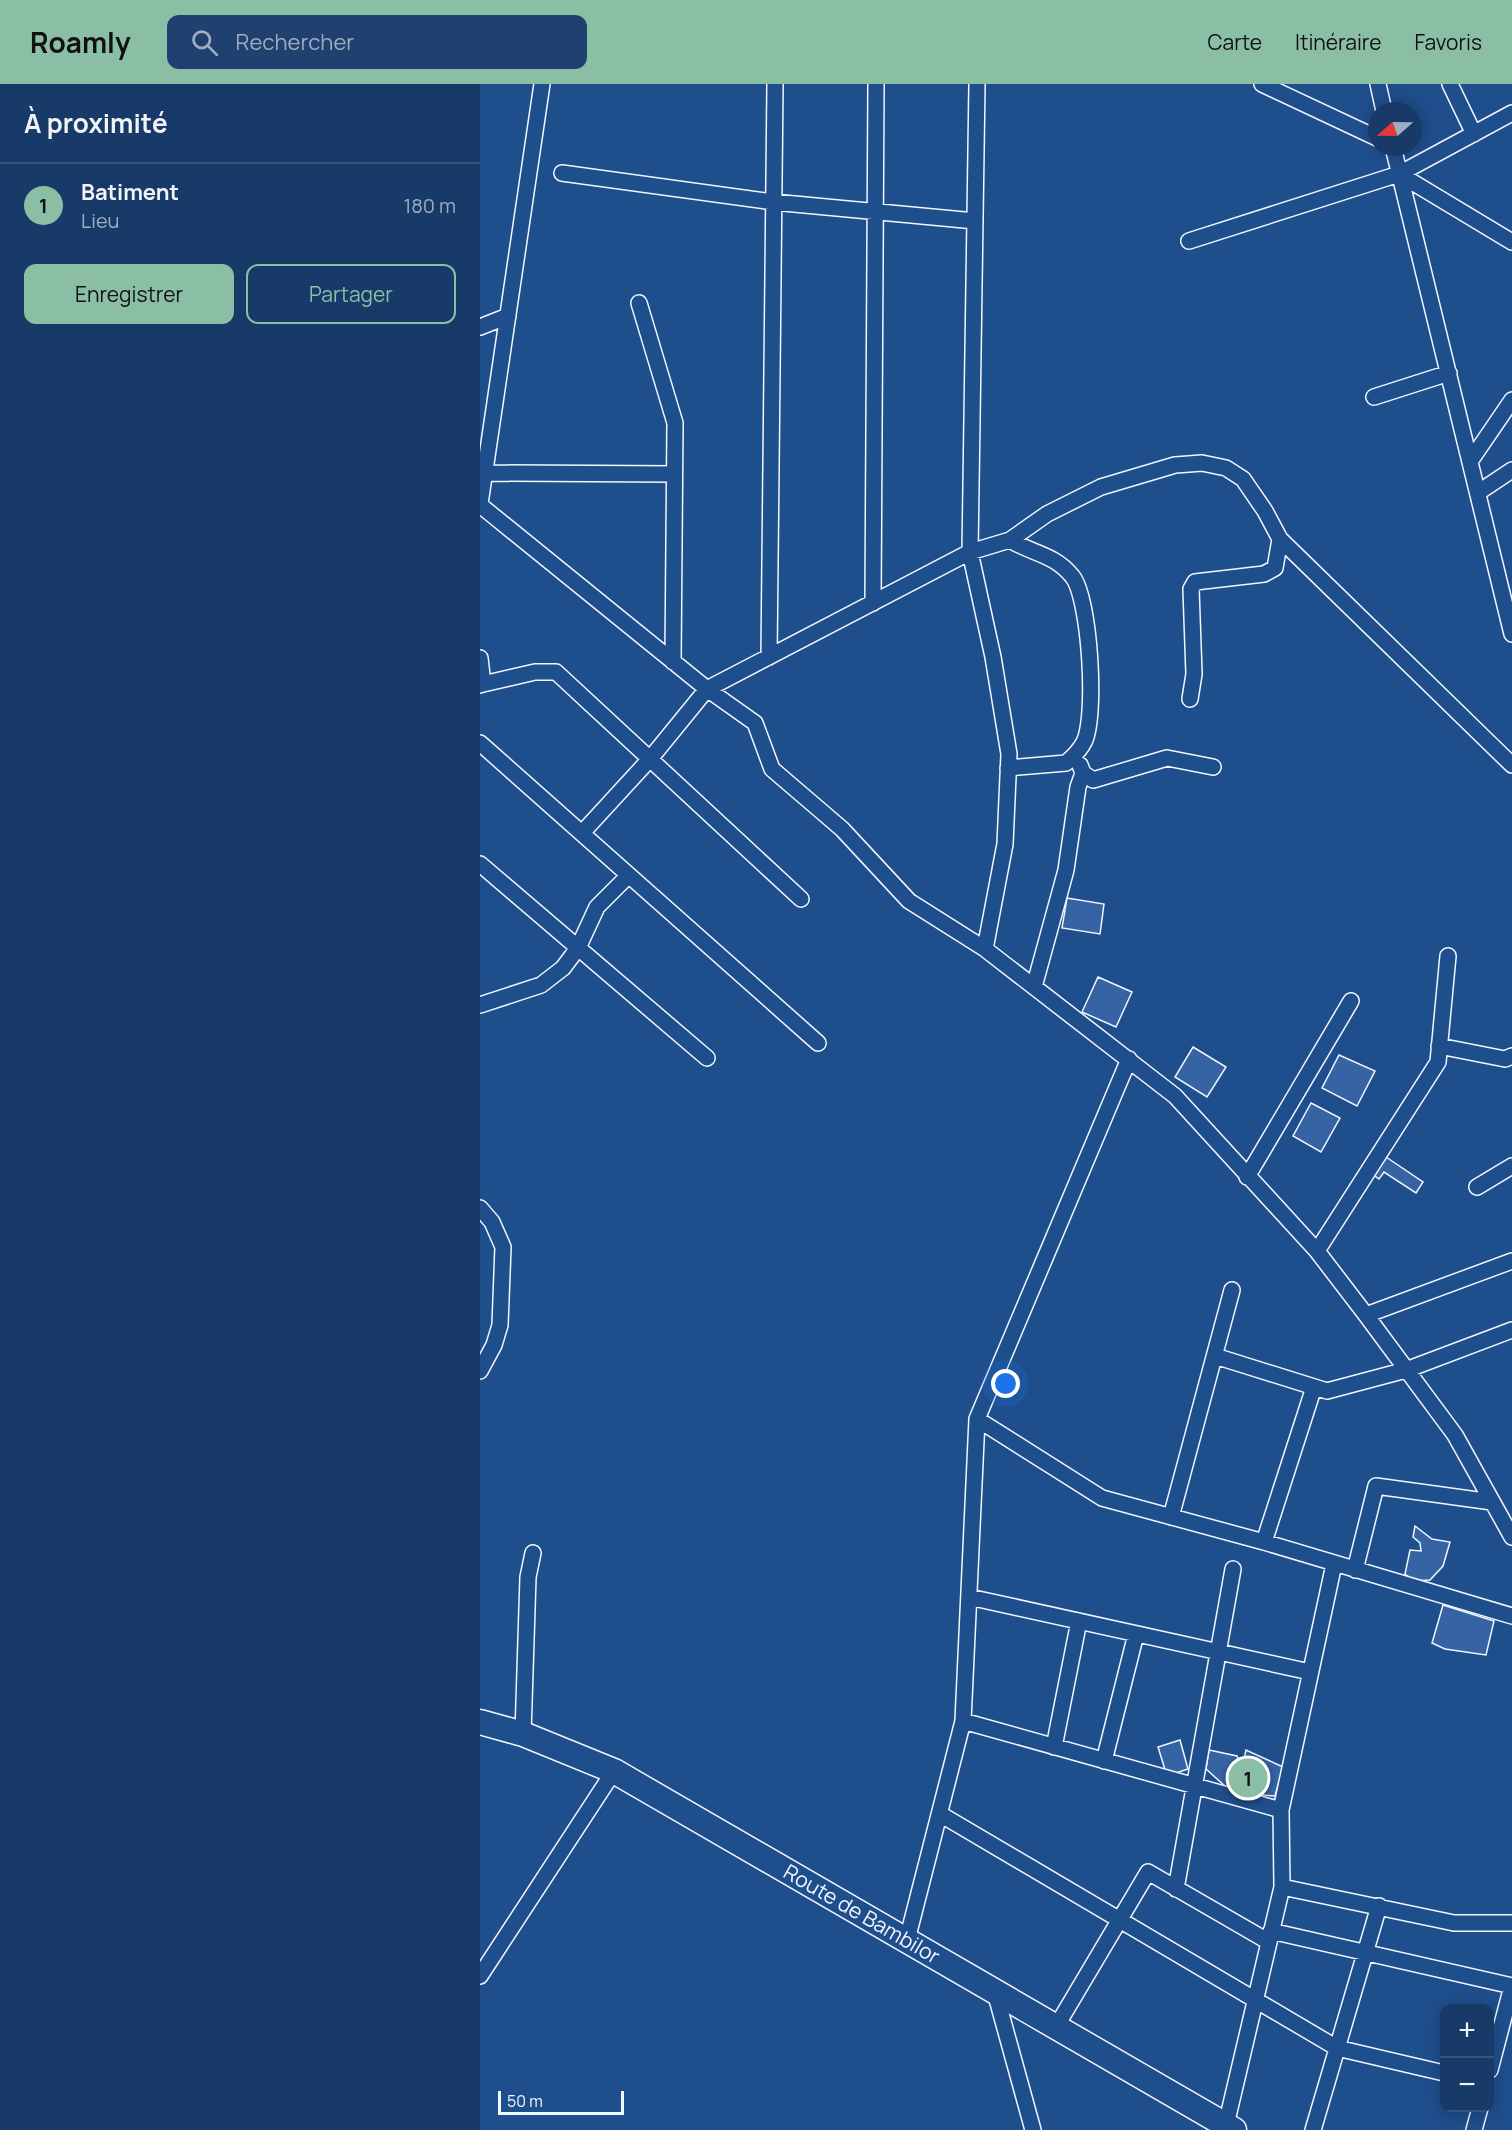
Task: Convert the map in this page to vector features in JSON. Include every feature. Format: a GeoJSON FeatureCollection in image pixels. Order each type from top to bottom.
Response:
{"type":"FeatureCollection","features":[{"type":"Feature","properties":{"kind":"main road","name":"Route de Bambilor"},"geometry":{"type":"LineString","coordinates":[[480,1722],[523,1734],[614,1772],[907,1940],[1221,2126]]}},
{"type":"Feature","properties":{"kind":"street"},"geometry":{"type":"LineString","coordinates":[[542,84],[480,505],[707,689],[755,723],[772,769],[842,830],[909,901],[986,949],[1175,1096],[1317,1251],[1455,1435],[1512,1537]]}},
{"type":"Feature","properties":{"kind":"street"},"geometry":{"type":"LineString","coordinates":[[769,657],[775,84]]}},
{"type":"Feature","properties":{"kind":"street"},"geometry":{"type":"LineString","coordinates":[[873,603],[876,84]]}},
{"type":"Feature","properties":{"kind":"street"},"geometry":{"type":"LineString","coordinates":[[976,84],[970,552],[993,657],[1009,754],[1005,844],[986,949]]}},
{"type":"Feature","properties":{"kind":"street"},"geometry":{"type":"LineString","coordinates":[[1262,84],[1368,134]]}},
{"type":"Feature","properties":{"kind":"street"},"geometry":{"type":"LineString","coordinates":[[1378,84],[1382,102]]}},
{"type":"Feature","properties":{"kind":"street"},"geometry":{"type":"LineString","coordinates":[[1450,84],[1474,134]]}},
{"type":"Feature","properties":{"kind":"street"},"geometry":{"type":"LineString","coordinates":[[1189,241],[1399,174],[1512,113]]}},
{"type":"Feature","properties":{"kind":"street"},"geometry":{"type":"LineString","coordinates":[[1395,156],[1512,634]]}},
{"type":"Feature","properties":{"kind":"street"},"geometry":{"type":"LineString","coordinates":[[562,173],[773,202],[975,221]]}},
{"type":"Feature","properties":{"kind":"street"},"geometry":{"type":"LineString","coordinates":[[1399,174],[1512,242]]}},
{"type":"Feature","properties":{"kind":"street"},"geometry":{"type":"LineString","coordinates":[[639,303],[675,423],[673,662]]}},
{"type":"Feature","properties":{"kind":"street"},"geometry":{"type":"LineString","coordinates":[[480,327],[508,316]]}},
{"type":"Feature","properties":{"kind":"street"},"geometry":{"type":"LineString","coordinates":[[1374,397],[1449,373]]}},
{"type":"Feature","properties":{"kind":"street"},"geometry":{"type":"LineString","coordinates":[[1471,460],[1512,400]]}},
{"type":"Feature","properties":{"kind":"street"},"geometry":{"type":"LineString","coordinates":[[582,833],[650,759],[707,689],[970,552],[1010,540],[1047,514],[1101,487],[1174,465],[1202,463],[1226,468],[1243,479],[1280,539],[1512,765]]}},
{"type":"Feature","properties":{"kind":"street"},"geometry":{"type":"LineString","coordinates":[[1479,492],[1512,470]]}},
{"type":"Feature","properties":{"kind":"street"},"geometry":{"type":"LineString","coordinates":[[485,472],[674,474]]}},
{"type":"Feature","properties":{"kind":"street"},"geometry":{"type":"LineString","coordinates":[[1190,699],[1194,674],[1191,590],[1196,582],[1264,574],[1275,568],[1280,539]]}},
{"type":"Feature","properties":{"kind":"street"},"geometry":{"type":"LineString","coordinates":[[1008,768],[1056,766],[1066,763],[1084,743],[1091,703],[1085,614],[1075,578],[1049,555],[1026,550],[1010,540]]}},
{"type":"Feature","properties":{"kind":"street"},"geometry":{"type":"LineString","coordinates":[[480,658],[481,684],[535,672],[556,672],[801,898]]}},
{"type":"Feature","properties":{"kind":"street"},"geometry":{"type":"LineString","coordinates":[[480,743],[627,876],[818,1043]]}},
{"type":"Feature","properties":{"kind":"street"},"geometry":{"type":"LineString","coordinates":[[1075,754],[1083,773],[1093,780],[1167,758],[1213,767]]}},
{"type":"Feature","properties":{"kind":"street"},"geometry":{"type":"LineString","coordinates":[[1034,987],[1059,900],[1078,787],[1083,773]]}},
{"type":"Feature","properties":{"kind":"street"},"geometry":{"type":"LineString","coordinates":[[480,864],[707,1058]]}},
{"type":"Feature","properties":{"kind":"street"},"geometry":{"type":"LineString","coordinates":[[480,1005],[541,985],[563,968],[578,948],[597,907],[627,876]]}},
{"type":"Feature","properties":{"kind":"street"},"geometry":{"type":"LineString","coordinates":[[1317,1251],[1438,1062],[1448,956]]}},
{"type":"Feature","properties":{"kind":"street"},"geometry":{"type":"LineString","coordinates":[[1247,1177],[1351,1001]]}},
{"type":"Feature","properties":{"kind":"street"},"geometry":{"type":"LineString","coordinates":[[1439,1046],[1505,1059],[1512,1056]]}},
{"type":"Feature","properties":{"kind":"street"},"geometry":{"type":"LineString","coordinates":[[907,1940],[963,1721],[977,1419],[1129,1059]]}},
{"type":"Feature","properties":{"kind":"street"},"geometry":{"type":"LineString","coordinates":[[1477,1187],[1512,1166]]}},
{"type":"Feature","properties":{"kind":"street"},"geometry":{"type":"LineString","coordinates":[[480,1208],[486,1226],[503,1247],[500,1325],[494,1345],[480,1371]]}},
{"type":"Feature","properties":{"kind":"street"},"geometry":{"type":"LineString","coordinates":[[1365,1315],[1512,1261]]}},
{"type":"Feature","properties":{"kind":"street"},"geometry":{"type":"LineString","coordinates":[[1171,1517],[1232,1290]]}},
{"type":"Feature","properties":{"kind":"street"},"geometry":{"type":"LineString","coordinates":[[1215,1356],[1327,1391],[1406,1370],[1512,1330]]}},
{"type":"Feature","properties":{"kind":"street"},"geometry":{"type":"LineString","coordinates":[[1264,1542],[1314,1387]]}},
{"type":"Feature","properties":{"kind":"street"},"geometry":{"type":"LineString","coordinates":[[977,1419],[1102,1498],[1264,1542],[1512,1616]]}},
{"type":"Feature","properties":{"kind":"street"},"geometry":{"type":"LineString","coordinates":[[1355,1570],[1376,1486],[1492,1502]]}},
{"type":"Feature","properties":{"kind":"street"},"geometry":{"type":"LineString","coordinates":[[523,1734],[528,1577],[533,1553]]}},
{"type":"Feature","properties":{"kind":"street"},"geometry":{"type":"LineString","coordinates":[[1221,2126],[1256,2000],[1282,1887],[1281,1810],[1334,1564]]}},
{"type":"Feature","properties":{"kind":"street"},"geometry":{"type":"LineString","coordinates":[[1176,1888],[1233,1569]]}},
{"type":"Feature","properties":{"kind":"street"},"geometry":{"type":"LineString","coordinates":[[969,1597],[1310,1672]]}},
{"type":"Feature","properties":{"kind":"street"},"geometry":{"type":"LineString","coordinates":[[1054,1747],[1079,1622]]}},
{"type":"Feature","properties":{"kind":"street"},"geometry":{"type":"LineString","coordinates":[[1104,1761],[1136,1634]]}},
{"type":"Feature","properties":{"kind":"street"},"geometry":{"type":"LineString","coordinates":[[963,1721],[1281,1810]]}},
{"type":"Feature","properties":{"kind":"street"},"geometry":{"type":"LineString","coordinates":[[480,1976],[614,1772]]}},
{"type":"Feature","properties":{"kind":"street"},"geometry":{"type":"LineString","coordinates":[[940,1814],[1337,2048],[1440,2072]]}},
{"type":"Feature","properties":{"kind":"street"},"geometry":{"type":"LineString","coordinates":[[1056,2027],[1148,1872],[1270,1937],[1365,1953],[1512,1986],[1493,2058]]}},
{"type":"Feature","properties":{"kind":"street"},"geometry":{"type":"LineString","coordinates":[[1282,1887],[1454,1923],[1512,1923]]}},
{"type":"Feature","properties":{"kind":"street"},"geometry":{"type":"LineString","coordinates":[[1312,2130],[1379,1906]]}},
{"type":"Feature","properties":{"kind":"street"},"geometry":{"type":"LineString","coordinates":[[995,1992],[1033,2130]]}},
{"type":"Feature","properties":{"kind":"street"},"geometry":{"type":"LineString","coordinates":[[1474,2130],[1479,2112]]}},
{"type":"Feature","properties":{"kind":"building"},"geometry":{"type":"Polygon","coordinates":[[[1067,898],[1104,904],[1100,934],[1062,928],[1067,898]]]}},
{"type":"Feature","properties":{"kind":"building"},"geometry":{"type":"Polygon","coordinates":[[[1098,977],[1132,992],[1116,1027],[1082,1012],[1098,977]]]}},
{"type":"Feature","properties":{"kind":"building"},"geometry":{"type":"Polygon","coordinates":[[[1193,1047],[1226,1067],[1207,1097],[1175,1077],[1193,1047]]]}},
{"type":"Feature","properties":{"kind":"building"},"geometry":{"type":"Polygon","coordinates":[[[1339,1055],[1375,1071],[1357,1106],[1322,1088],[1339,1055]]]}},
{"type":"Feature","properties":{"kind":"building"},"geometry":{"type":"Polygon","coordinates":[[[1311,1103],[1340,1118],[1321,1152],[1293,1136],[1311,1103]]]}},
{"type":"Feature","properties":{"kind":"building"},"geometry":{"type":"Polygon","coordinates":[[[1383,1155],[1423,1182],[1416,1193],[1384,1172],[1379,1179],[1371,1173],[1383,1155]]]}},
{"type":"Feature","properties":{"kind":"building"},"geometry":{"type":"Polygon","coordinates":[[[1415,1526],[1432,1539],[1450,1542],[1443,1566],[1430,1580],[1414,1581],[1405,1574],[1410,1550],[1421,1551],[1420,1543],[1413,1537],[1415,1526]]]}},
{"type":"Feature","properties":{"kind":"building"},"geometry":{"type":"Polygon","coordinates":[[[1443,1605],[1494,1621],[1486,1655],[1445,1649],[1432,1643],[1443,1605]]]}},
{"type":"Feature","properties":{"kind":"building"},"geometry":{"type":"Polygon","coordinates":[[[1180,1740],[1188,1769],[1167,1776],[1158,1747],[1180,1740]]]}},
{"type":"Feature","properties":{"kind":"building"},"geometry":{"type":"Polygon","coordinates":[[[1209,1750],[1237,1756],[1242,1768],[1246,1750],[1283,1767],[1275,1796],[1226,1787],[1206,1769],[1209,1750]]]}},
{"type":"Feature","properties":{"kind":"place","name":"Batiment"},"geometry":{"type":"Point","coordinates":[1248,1778]}}]}
